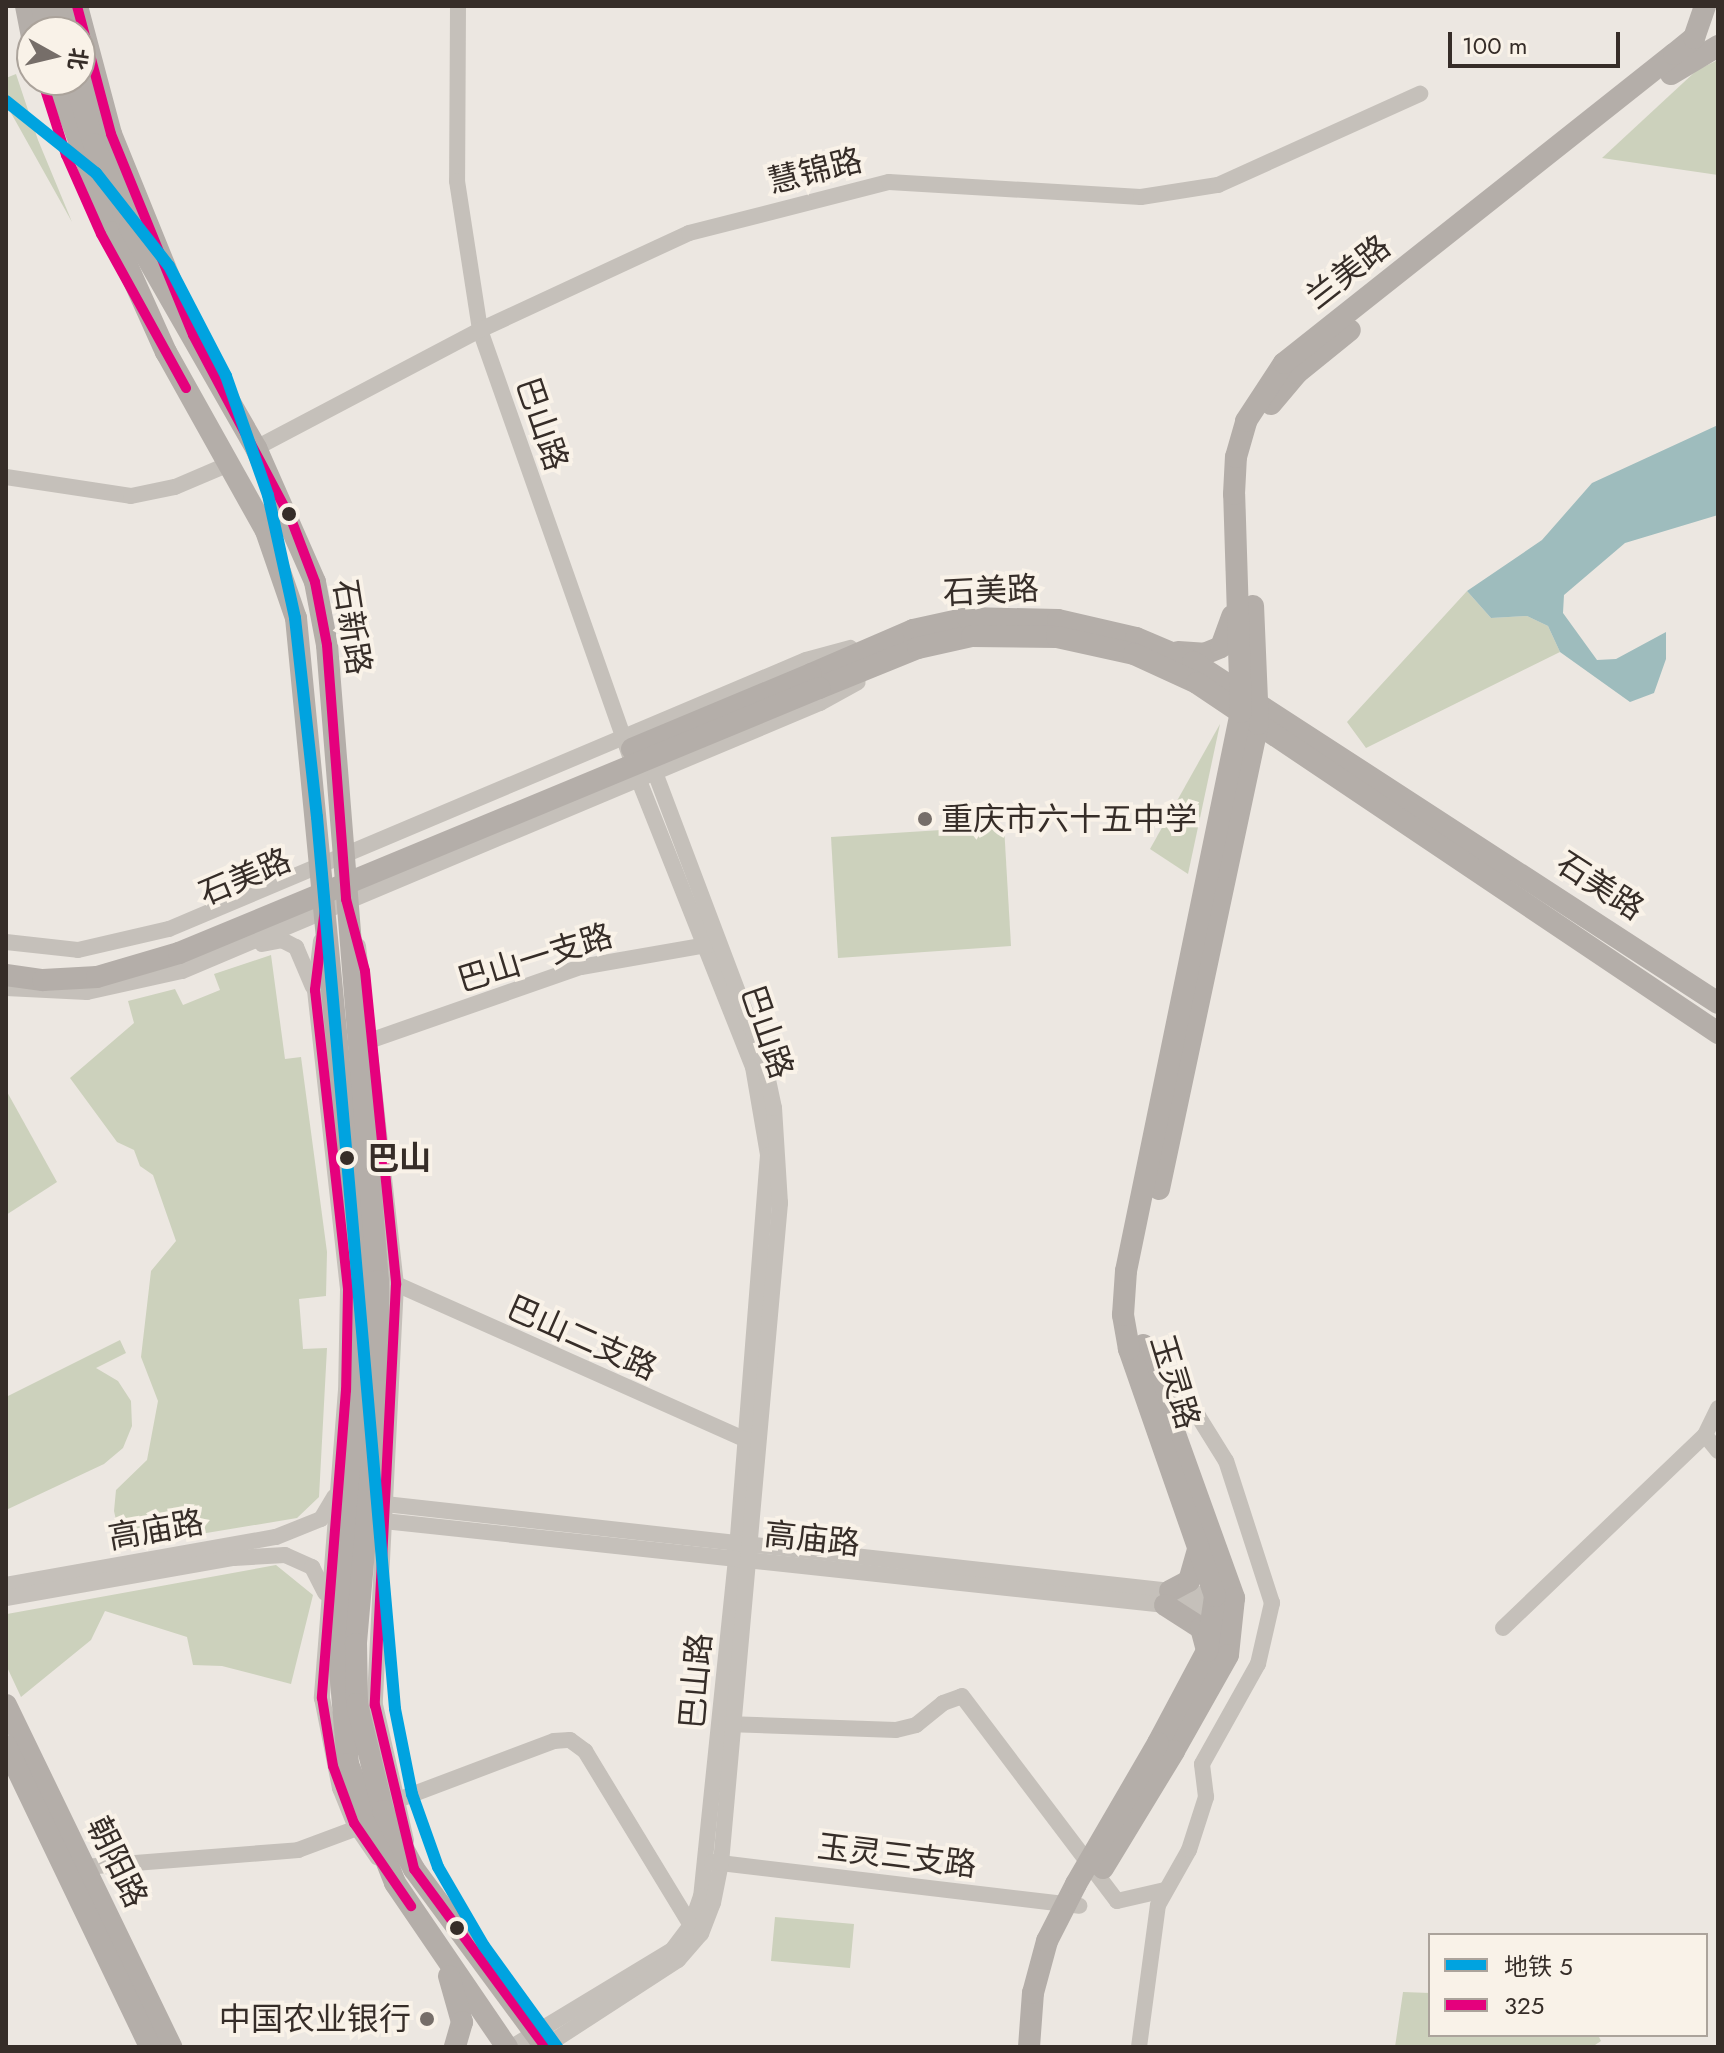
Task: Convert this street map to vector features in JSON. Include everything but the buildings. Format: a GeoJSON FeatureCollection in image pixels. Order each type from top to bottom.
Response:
{"type":"FeatureCollection","features":[{"type":"Feature","properties":{"kind":"main road"},"geometry":{"type":"LineString","coordinates":[[77,6],[111,134],[193,335]]}},
{"type":"Feature","properties":{"kind":"main road","name":"兰美路"},"geometry":{"type":"LineString","coordinates":[[1705,6],[1718,25]]}},
{"type":"Feature","properties":{"kind":"main road","name":"兰美路"},"geometry":{"type":"LineString","coordinates":[[1250,708],[1237,579],[1236,457],[1246,421],[1284,363],[1684,46],[1701,24],[1705,6]]}},
{"type":"Feature","properties":{"kind":"main road","name":"兰美路"},"geometry":{"type":"LineString","coordinates":[[1250,708],[1248,472],[1273,399],[1297,373],[1683,65],[1718,46]]}},
{"type":"Feature","properties":{"kind":"main road"},"geometry":{"type":"LineString","coordinates":[[47,96],[66,155],[101,234],[166,352]]}},
{"type":"Feature","properties":{"kind":"main road","name":"石新路"},"geometry":{"type":"LineString","coordinates":[[62,96],[90,178],[166,352],[266,531],[296,618],[361,1289],[360,1388],[338,1645],[340,1707],[348,1764],[395,1883],[509,2047]]}},
{"type":"Feature","properties":{"kind":"main road","name":"石新路"},"geometry":{"type":"LineString","coordinates":[[80,96],[111,189],[147,263],[193,335],[256,448],[300,541],[322,612],[378,1281],[378,1391],[356,1644],[357,1704],[383,1811],[414,1869],[543,2044]]}},
{"type":"Feature","properties":{"kind":"main road"},"geometry":{"type":"LineString","coordinates":[[1169,651],[1204,654],[1226,641],[1237,579]]}},
{"type":"Feature","properties":{"kind":"main road","name":"石美路"},"geometry":{"type":"LineString","coordinates":[[176,948],[968,618],[1058,620],[1097,626],[1169,651],[1718,1033]]}},
{"type":"Feature","properties":{"kind":"main road","name":"石美路"},"geometry":{"type":"LineString","coordinates":[[915,639],[1022,634],[1095,645],[1167,668],[1250,708],[1718,1003]]}},
{"type":"Feature","properties":{"kind":"main road","name":"玉灵路"},"geometry":{"type":"LineString","coordinates":[[1166,1747],[1225,1604],[1199,1544],[1129,1349],[1133,1273],[1250,708]]}},
{"type":"Feature","properties":{"kind":"main road"},"geometry":{"type":"LineString","coordinates":[[6,960],[45,965],[94,964],[176,948]]}},
{"type":"Feature","properties":{"kind":"main road"},"geometry":{"type":"LineString","coordinates":[[6,975],[97,977],[176,948]]}},
{"type":"Feature","properties":{"kind":"main road","name":"玉灵路"},"geometry":{"type":"LineString","coordinates":[[1029,2047],[1037,1980],[1077,1896],[1166,1747],[1219,1676],[1225,1604],[1156,1386],[1138,1314],[1133,1273]]}},
{"type":"Feature","properties":{"kind":"main road"},"geometry":{"type":"LineString","coordinates":[[1199,1544],[1195,1572],[1168,1598],[1201,1628],[1207,1651]]}},
{"type":"Feature","properties":{"kind":"main road","name":"朝阳路"},"geometry":{"type":"LineString","coordinates":[[6,1705],[171,2047]]}},
{"type":"Feature","properties":{"kind":"main road","name":"朝阳路"},"geometry":{"type":"LineString","coordinates":[[6,1746],[150,2047]]}},
{"type":"Feature","properties":{"kind":"main road","name":"玉灵路"},"geometry":{"type":"LineString","coordinates":[[1043,2047],[1047,1995],[1059,1946],[1077,1896]]}},
{"type":"Feature","properties":{"kind":"main road"},"geometry":{"type":"LineString","coordinates":[[443,1952],[461,2009],[455,2047]]}},
{"type":"Feature","properties":{"kind":"street","name":"巴山路"},"geometry":{"type":"LineString","coordinates":[[458,6],[457,181],[480,330],[638,778],[764,1061],[779,1154],[780,1203],[714,1863],[701,1934],[678,1960],[543,2044]]}},
{"type":"Feature","properties":{"kind":"street","name":"慧锦路"},"geometry":{"type":"LineString","coordinates":[[256,448],[480,330],[679,236],[864,186],[918,181],[1141,197],[1218,185],[1420,94]]}},
{"type":"Feature","properties":{"kind":"street"},"geometry":{"type":"LineString","coordinates":[[6,477],[131,496],[175,487],[229,464]]}},
{"type":"Feature","properties":{"kind":"street"},"geometry":{"type":"LineString","coordinates":[[6,942],[78,950],[120,944],[169,929],[806,660],[915,639]]}},
{"type":"Feature","properties":{"kind":"street"},"geometry":{"type":"LineString","coordinates":[[6,988],[115,989],[222,954],[346,899],[820,703],[915,639]]}},
{"type":"Feature","properties":{"kind":"street","name":"巴山路"},"geometry":{"type":"LineString","coordinates":[[639,731],[753,1067],[768,1155],[747,1440],[743,1551]]}},
{"type":"Feature","properties":{"kind":"street"},"geometry":{"type":"LineString","coordinates":[[346,899],[365,971],[396,1284],[375,1705],[395,1801],[414,1869]]}},
{"type":"Feature","properties":{"kind":"street"},"geometry":{"type":"LineString","coordinates":[[325,908],[315,990],[348,1290],[338,1484],[322,1669],[326,1732],[333,1766],[357,1828],[395,1883]]}},
{"type":"Feature","properties":{"kind":"street"},"geometry":{"type":"LineString","coordinates":[[222,954],[289,941],[301,953],[315,990]]}},
{"type":"Feature","properties":{"kind":"street","name":"巴山一支路"},"geometry":{"type":"LineString","coordinates":[[372,1040],[581,967],[711,944]]}},
{"type":"Feature","properties":{"kind":"street","name":"巴山二支路"},"geometry":{"type":"LineString","coordinates":[[396,1284],[747,1440]]}},
{"type":"Feature","properties":{"kind":"street"},"geometry":{"type":"LineString","coordinates":[[1139,2047],[1153,1929],[1165,1890],[1183,1864],[1202,1812],[1202,1764],[1258,1664],[1272,1603],[1226,1461],[1198,1416],[1156,1386]]}},
{"type":"Feature","properties":{"kind":"street"},"geometry":{"type":"LineString","coordinates":[[1503,1628],[1705,1435],[1718,1408]]}},
{"type":"Feature","properties":{"kind":"street"},"geometry":{"type":"LineString","coordinates":[[1705,1435],[1718,1451]]}},
{"type":"Feature","properties":{"kind":"street","name":"高庙路"},"geometry":{"type":"LineString","coordinates":[[6,1585],[276,1537],[321,1519],[338,1484]]}},
{"type":"Feature","properties":{"kind":"street","name":"高庙路"},"geometry":{"type":"LineString","coordinates":[[385,1512],[1225,1604]]}},
{"type":"Feature","properties":{"kind":"street"},"geometry":{"type":"LineString","coordinates":[[234,1558],[288,1549],[289,1540],[276,1537]]}},
{"type":"Feature","properties":{"kind":"street","name":"高庙路"},"geometry":{"type":"LineString","coordinates":[[6,1598],[234,1558],[296,1556],[317,1574],[327,1599]]}},
{"type":"Feature","properties":{"kind":"street"},"geometry":{"type":"LineString","coordinates":[[727,1724],[896,1730],[916,1725],[943,1703],[962,1696],[982,1715],[1117,1901],[1165,1890]]}},
{"type":"Feature","properties":{"kind":"street"},"geometry":{"type":"LineString","coordinates":[[395,1801],[554,1741],[570,1740],[585,1751],[691,1925]]}},
{"type":"Feature","properties":{"kind":"street"},"geometry":{"type":"LineString","coordinates":[[84,1867],[298,1850],[357,1828]]}},
{"type":"Feature","properties":{"kind":"street","name":"巴山路"},"geometry":{"type":"LineString","coordinates":[[543,2044],[672,1950],[691,1925],[714,1863]]}},
{"type":"Feature","properties":{"kind":"street","name":"玉灵三支路"},"geometry":{"type":"LineString","coordinates":[[714,1863],[1077,1896]]}},
{"type":"Feature","properties":{"kind":"street"},"geometry":{"type":"LineString","coordinates":[[509,2047],[543,2044]]}},
{"type":"Feature","properties":{"kind":"green space"},"geometry":{"type":"Polygon","coordinates":[[[1718,60],[1718,175],[1602,158],[1697,70],[1718,60]]]}},
{"type":"Feature","properties":{"kind":"green space"},"geometry":{"type":"Polygon","coordinates":[[[16,74],[16,96],[23,96],[72,222],[6,104],[6,78],[16,74]]]}},
{"type":"Feature","properties":{"kind":"green space"},"geometry":{"type":"Polygon","coordinates":[[[1467,591],[1491,618],[1527,616],[1548,626],[1560,652],[1366,748],[1347,722],[1467,591]]]}},
{"type":"Feature","properties":{"kind":"green space"},"geometry":{"type":"Polygon","coordinates":[[[1220,724],[1188,874],[1150,849],[1220,724]]]}},
{"type":"Feature","properties":{"kind":"green space"},"geometry":{"type":"Polygon","coordinates":[[[1004,826],[1011,946],[838,958],[831,837],[1004,826]]]}},
{"type":"Feature","properties":{"kind":"green space"},"geometry":{"type":"Polygon","coordinates":[[[271,955],[285,1059],[301,1057],[327,1252],[326,1296],[299,1299],[303,1349],[327,1348],[319,1497],[297,1518],[122,1547],[114,1511],[116,1490],[147,1460],[158,1401],[141,1357],[151,1271],[176,1241],[153,1175],[140,1166],[134,1150],[117,1142],[70,1078],[134,1023],[128,1001],[175,989],[183,1005],[220,990],[214,974],[271,955]]]}},
{"type":"Feature","properties":{"kind":"green space"},"geometry":{"type":"Polygon","coordinates":[[[6,1090],[57,1182],[6,1215],[6,1090]]]}},
{"type":"Feature","properties":{"kind":"green space"},"geometry":{"type":"Polygon","coordinates":[[[120,1340],[126,1353],[96,1368],[118,1381],[131,1401],[132,1426],[123,1448],[104,1464],[6,1510],[6,1397],[120,1340]]]}},
{"type":"Feature","properties":{"kind":"green space"},"geometry":{"type":"Polygon","coordinates":[[[276,1565],[313,1595],[291,1684],[222,1666],[193,1665],[187,1637],[105,1611],[91,1640],[21,1697],[6,1665],[7,1614],[276,1565]]]}},
{"type":"Feature","properties":{"kind":"green space"},"geometry":{"type":"Polygon","coordinates":[[[775,1917],[854,1924],[850,1968],[771,1961],[775,1917]]]}},
{"type":"Feature","properties":{"kind":"green space"},"geometry":{"type":"Polygon","coordinates":[[[1403,1992],[1428,1993],[1428,2037],[1599,2037],[1601,2041],[1592,2047],[1395,2047],[1403,1992]]]}},
{"type":"Feature","properties":{"kind":"water"},"geometry":{"type":"Polygon","coordinates":[[[1718,425],[1718,515],[1625,543],[1564,595],[1563,613],[1597,660],[1616,659],[1666,632],[1666,659],[1654,693],[1630,702],[1560,652],[1548,626],[1527,616],[1491,618],[1467,591],[1542,540],[1592,483],[1718,425]]]}},
{"type":"Feature","properties":{"kind":"metro line","name":"5"},"geometry":{"type":"LineString","coordinates":[[6,101],[96,173],[169,266],[226,376],[268,495],[295,618],[317,817],[395,1709],[412,1794],[438,1867],[484,1946],[557,2047]]}},
{"type":"Feature","properties":{"kind":"transit line","name":"325"},"geometry":{"type":"LineString","coordinates":[[77,6],[111,134],[193,335],[291,519],[315,582],[327,645],[346,899],[365,971],[396,1284],[375,1705],[414,1869],[545,2047]]}},
{"type":"Feature","properties":{"kind":"transit line","name":"325"},"geometry":{"type":"LineString","coordinates":[[47,96],[66,155],[101,234],[186,388]]}},
{"type":"Feature","properties":{"kind":"transit line","name":"325"},"geometry":{"type":"LineString","coordinates":[[322,871],[325,908],[315,990],[348,1290],[346,1390],[322,1698],[333,1766],[354,1823],[411,1906]]}},
{"type":"Feature","properties":{"kind":"place","name":"重庆市六十五中学"},"geometry":{"type":"Point","coordinates":[925,819]}},
{"type":"Feature","properties":{"kind":"place","name":"巴山"},"geometry":{"type":"Point","coordinates":[347,1158]}},
{"type":"Feature","properties":{"kind":"place","name":"中国农业银行"},"geometry":{"type":"Point","coordinates":[427,2019]}}]}
